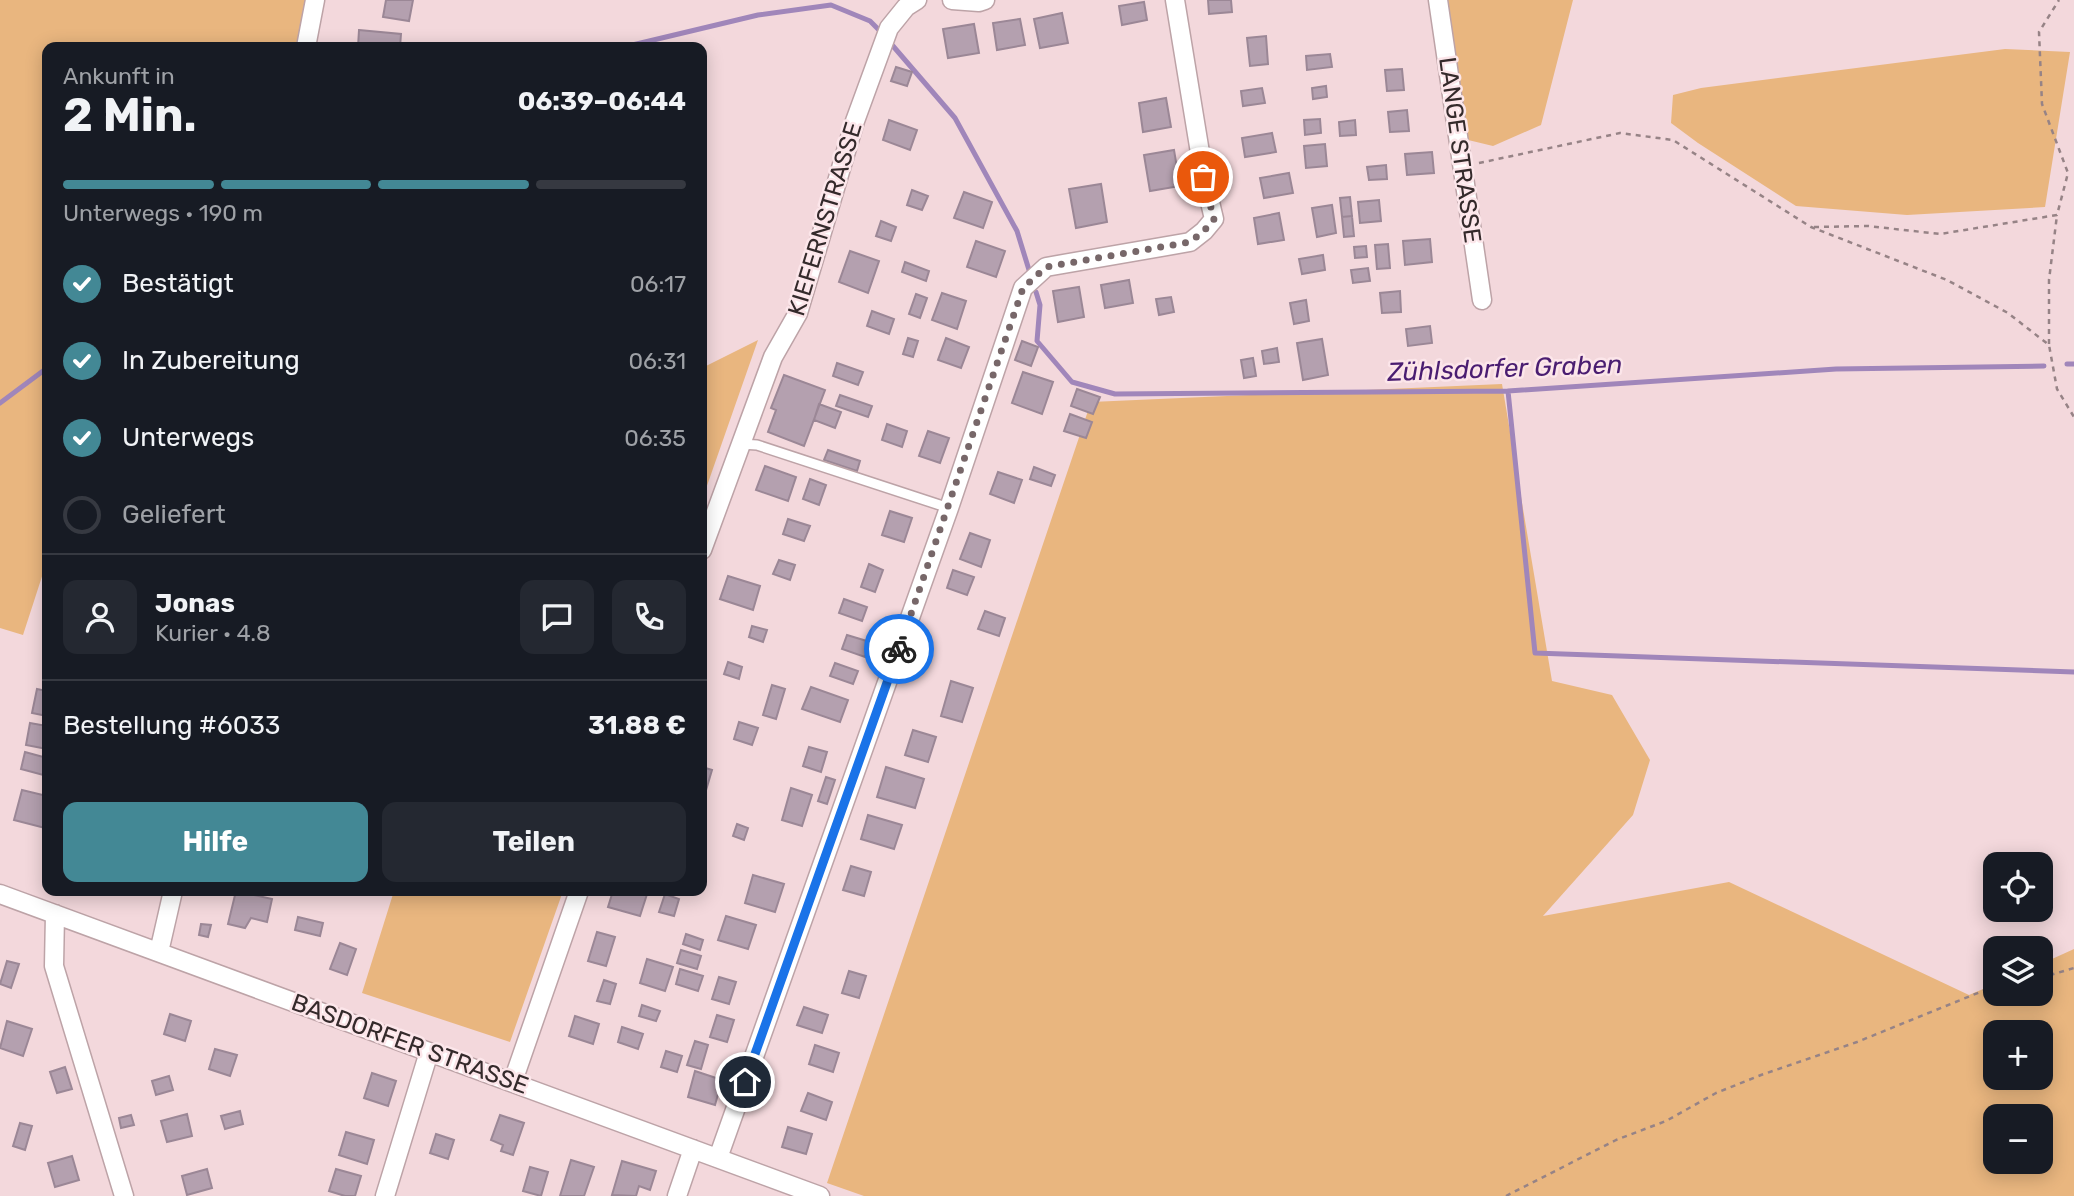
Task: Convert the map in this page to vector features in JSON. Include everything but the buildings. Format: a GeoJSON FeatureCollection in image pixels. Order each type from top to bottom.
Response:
{"type":"FeatureCollection","features":[{"type":"Feature","properties":{"kind":"street"},"geometry":{"type":"LineString","coordinates":[[307,42],[315,0]]}},
{"type":"Feature","properties":{"kind":"street"},"geometry":{"type":"LineString","coordinates":[[952,0],[985,0]]}},
{"type":"Feature","properties":{"kind":"street"},"geometry":{"type":"LineString","coordinates":[[718,1158],[949,508],[1023,288],[1046,267],[1190,242],[1214,219],[1203,177],[1175,0]]}},
{"type":"Feature","properties":{"kind":"street","name":"LANGE STRASSE"},"geometry":{"type":"LineString","coordinates":[[1438,0],[1482,300]]}},
{"type":"Feature","properties":{"kind":"street","name":"KIEFERNSTRASSE"},"geometry":{"type":"LineString","coordinates":[[707,536],[773,357],[798,313],[855,121],[889,28],[912,3]]}},
{"type":"Feature","properties":{"kind":"street","name":"BASDORFER STRASSE"},"geometry":{"type":"LineString","coordinates":[[0,894],[820,1196]]}},
{"type":"Feature","properties":{"kind":"street"},"geometry":{"type":"LineString","coordinates":[[159,952],[172,896]]}},
{"type":"Feature","properties":{"kind":"street"},"geometry":{"type":"LineString","coordinates":[[513,1082],[577,896]]}},
{"type":"Feature","properties":{"kind":"street"},"geometry":{"type":"LineString","coordinates":[[55,914],[54,966],[124,1196]]}},
{"type":"Feature","properties":{"kind":"street"},"geometry":{"type":"LineString","coordinates":[[385,1196],[429,1052]]}},
{"type":"Feature","properties":{"kind":"street"},"geometry":{"type":"LineString","coordinates":[[677,1196],[693,1149]]}},
{"type":"Feature","properties":{"kind":"lane"},"geometry":{"type":"LineString","coordinates":[[741,444],[757,445],[949,508]]}},
{"type":"Feature","properties":{"kind":"path"},"geometry":{"type":"LineString","coordinates":[[2059,0],[2039,32],[2042,104],[2068,173],[2057,215],[2049,280],[2049,345],[2057,389],[2074,417]]}},
{"type":"Feature","properties":{"kind":"path"},"geometry":{"type":"LineString","coordinates":[[1462,167],[1620,133],[1673,140],[1811,227],[1947,280],[2008,313],[2049,345]]}},
{"type":"Feature","properties":{"kind":"path"},"geometry":{"type":"LineString","coordinates":[[1811,227],[1868,226],[1940,234],[2057,215]]}},
{"type":"Feature","properties":{"kind":"path"},"geometry":{"type":"LineString","coordinates":[[2053,974],[2074,968]]}},
{"type":"Feature","properties":{"kind":"path"},"geometry":{"type":"LineString","coordinates":[[1506,1196],[1616,1140],[1666,1121],[1716,1093],[1857,1042],[1983,991]]}},
{"type":"Feature","properties":{"kind":"shaded area"},"geometry":{"type":"Polygon","coordinates":[[[0,0],[313,0],[307,42],[42,42],[42,576],[23,635],[0,628],[0,0]]]}},
{"type":"Feature","properties":{"kind":"shaded area"},"geometry":{"type":"Polygon","coordinates":[[[1448,0],[1573,0],[1541,125],[1493,146],[1464,139],[1448,0]]]}},
{"type":"Feature","properties":{"kind":"shaded area"},"geometry":{"type":"Polygon","coordinates":[[[2005,49],[2070,52],[2045,207],[1907,215],[1796,206],[1671,123],[1673,95],[1701,88],[2005,49]]]}},
{"type":"Feature","properties":{"kind":"shaded area"},"geometry":{"type":"Polygon","coordinates":[[[758,340],[707,486],[707,366],[758,340]]]}},
{"type":"Feature","properties":{"kind":"shaded area"},"geometry":{"type":"Polygon","coordinates":[[[1502,384],[1552,681],[1612,695],[1650,760],[1633,815],[1543,916],[1729,882],[1969,995],[1983,989],[1983,1006],[2053,1006],[2053,959],[2074,949],[2074,1196],[864,1196],[827,1183],[1091,402],[1502,384]]]}},
{"type":"Feature","properties":{"kind":"shaded area"},"geometry":{"type":"Polygon","coordinates":[[[392,896],[561,896],[510,1042],[362,993],[392,896]]]}},
{"type":"Feature","properties":{"kind":"waterway","name":"Zühlsdorfer Graben"},"geometry":{"type":"LineString","coordinates":[[645,42],[758,15],[831,5],[870,21],[878,29]]}},
{"type":"Feature","properties":{"kind":"waterway","name":"Zühlsdorfer Graben"},"geometry":{"type":"LineString","coordinates":[[893,46],[955,118],[1017,231],[1029,270]]}},
{"type":"Feature","properties":{"kind":"waterway","name":"Zühlsdorfer Graben"},"geometry":{"type":"LineString","coordinates":[[1036,292],[1040,305],[1037,341],[1072,382],[1115,394],[1508,391],[1836,369],[2044,366]]}},
{"type":"Feature","properties":{"kind":"waterway","name":"Zühlsdorfer Graben"},"geometry":{"type":"LineString","coordinates":[[2067,364],[2074,364]]}},
{"type":"Feature","properties":{"kind":"waterway","name":"Zühlsdorfer Graben"},"geometry":{"type":"LineString","coordinates":[[0,403],[42,372]]}},
{"type":"Feature","properties":{"kind":"waterway"},"geometry":{"type":"LineString","coordinates":[[1508,391],[1535,653],[2074,672]]}},
{"type":"Feature","properties":{"kind":"way so far"},"geometry":{"type":"LineString","coordinates":[[899,649],[1023,288],[1046,267],[1190,242],[1214,219],[1203,177]]}},
{"type":"Feature","properties":{"kind":"route"},"geometry":{"type":"LineString","coordinates":[[745,1082],[899,649]]}}]}
